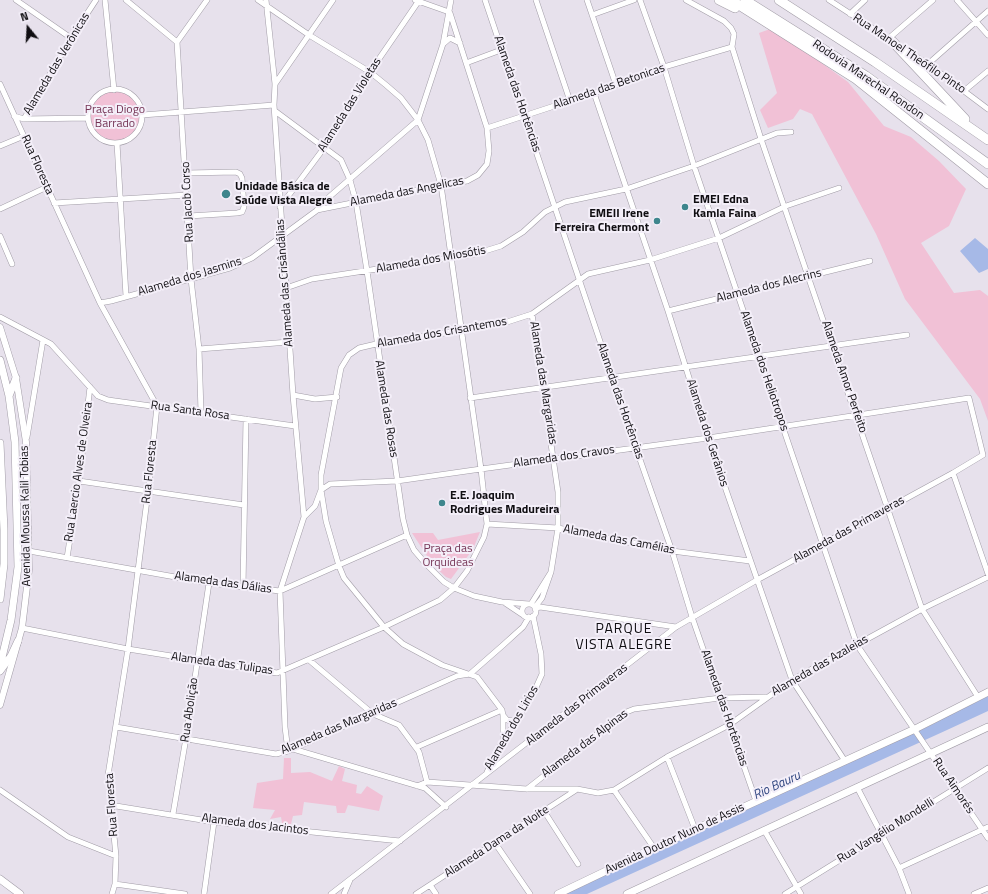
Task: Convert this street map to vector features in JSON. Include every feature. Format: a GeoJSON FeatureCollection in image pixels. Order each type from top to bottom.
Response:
{"type":"FeatureCollection","features":[{"type":"Feature","properties":{"kind":"highway"},"geometry":{"type":"LineString","coordinates":[[719,0],[772,24]]}},
{"type":"Feature","properties":{"kind":"highway"},"geometry":{"type":"LineString","coordinates":[[731,0],[772,24],[856,79],[988,184]]}},
{"type":"Feature","properties":{"kind":"highway","name":"Rodovia Marechal Rondon"},"geometry":{"type":"LineString","coordinates":[[745,0],[866,76],[988,164]]}},
{"type":"Feature","properties":{"kind":"highway","name":"Rodovia Marechal Rondon"},"geometry":{"type":"LineString","coordinates":[[779,0],[875,62],[988,140]]}},
{"type":"Feature","properties":{"kind":"highway"},"geometry":{"type":"LineString","coordinates":[[890,40],[975,131]]}},
{"type":"Feature","properties":{"kind":"main road"},"geometry":{"type":"LineString","coordinates":[[0,360],[9,396],[15,442],[18,567],[11,620],[0,666]]}},
{"type":"Feature","properties":{"kind":"main road"},"geometry":{"type":"LineString","coordinates":[[9,396],[16,378]]}},
{"type":"Feature","properties":{"kind":"main road"},"geometry":{"type":"LineString","coordinates":[[0,443],[4,530],[4,564],[0,599]]}},
{"type":"Feature","properties":{"kind":"main road"},"geometry":{"type":"LineString","coordinates":[[0,545],[4,564]]}},
{"type":"Feature","properties":{"kind":"main road"},"geometry":{"type":"LineString","coordinates":[[0,671],[11,656],[18,641]]}},
{"type":"Feature","properties":{"kind":"main road","name":"Avenida Doutor Nuno de Assis"},"geometry":{"type":"LineString","coordinates":[[558,894],[695,829],[915,729],[988,692]]}},
{"type":"Feature","properties":{"kind":"main road"},"geometry":{"type":"LineString","coordinates":[[628,894],[637,892],[764,830],[988,727]]}},
{"type":"Feature","properties":{"kind":"main road"},"geometry":{"type":"LineString","coordinates":[[0,878],[20,894]]}},
{"type":"Feature","properties":{"kind":"street"},"geometry":{"type":"LineString","coordinates":[[16,0],[71,38]]}},
{"type":"Feature","properties":{"kind":"street","name":"Alameda das Verônicas"},"geometry":{"type":"LineString","coordinates":[[14,116],[24,119],[71,38],[96,0]]}},
{"type":"Feature","properties":{"kind":"street"},"geometry":{"type":"LineString","coordinates":[[105,0],[114,90]]}},
{"type":"Feature","properties":{"kind":"street"},"geometry":{"type":"LineString","coordinates":[[126,0],[177,42],[206,0]]}},
{"type":"Feature","properties":{"kind":"street"},"geometry":{"type":"LineString","coordinates":[[258,0],[266,3],[309,35],[370,72],[401,98],[418,120],[428,140],[441,185],[450,258],[481,469],[487,524],[484,537],[477,553],[454,588]]}},
{"type":"Feature","properties":{"kind":"street"},"geometry":{"type":"LineString","coordinates":[[275,84],[334,0]]}},
{"type":"Feature","properties":{"kind":"street"},"geometry":{"type":"LineString","coordinates":[[418,120],[443,44],[451,0]]}},
{"type":"Feature","properties":{"kind":"street","name":"Alameda das Hortências"},"geometry":{"type":"LineString","coordinates":[[485,0],[672,551],[692,617],[756,801]]}},
{"type":"Feature","properties":{"kind":"street"},"geometry":{"type":"LineString","coordinates":[[536,0],[570,101]]}},
{"type":"Feature","properties":{"kind":"street"},"geometry":{"type":"LineString","coordinates":[[587,0],[616,85]]}},
{"type":"Feature","properties":{"kind":"street"},"geometry":{"type":"LineString","coordinates":[[592,15],[634,0]]}},
{"type":"Feature","properties":{"kind":"street","name":"Alameda dos Heliotropos"},"geometry":{"type":"LineString","coordinates":[[640,0],[664,67],[694,166],[857,644],[915,729]]}},
{"type":"Feature","properties":{"kind":"street","name":"Alameda Amor Perfeito"},"geometry":{"type":"LineString","coordinates":[[686,0],[724,21],[731,28],[734,34],[732,47],[761,139],[810,276],[922,609],[978,697]]}},
{"type":"Feature","properties":{"kind":"street","name":"Rua Manoel Theófilo Pinto"},"geometry":{"type":"LineString","coordinates":[[829,0],[928,64],[988,109]]}},
{"type":"Feature","properties":{"kind":"street"},"geometry":{"type":"LineString","coordinates":[[850,14],[865,0]]}},
{"type":"Feature","properties":{"kind":"street"},"geometry":{"type":"LineString","coordinates":[[890,40],[933,0]]}},
{"type":"Feature","properties":{"kind":"street"},"geometry":{"type":"LineString","coordinates":[[957,0],[988,35]]}},
{"type":"Feature","properties":{"kind":"street"},"geometry":{"type":"LineString","coordinates":[[419,1],[449,12]]}},
{"type":"Feature","properties":{"kind":"street","name":"Alameda das Violetas"},"geometry":{"type":"LineString","coordinates":[[280,207],[324,148],[370,72],[419,1]]}},
{"type":"Feature","properties":{"kind":"street","name":"Alameda das Crisândálias"},"geometry":{"type":"LineString","coordinates":[[266,3],[275,84],[274,105],[289,342],[304,517]]}},
{"type":"Feature","properties":{"kind":"street"},"geometry":{"type":"LineString","coordinates":[[928,64],[988,11]]}},
{"type":"Feature","properties":{"kind":"street","name":"Alameda das Angelicas"},"geometry":{"type":"LineString","coordinates":[[316,211],[332,206],[467,181],[478,175],[486,164],[489,151],[487,128],[449,12]]}},
{"type":"Feature","properties":{"kind":"street"},"geometry":{"type":"LineString","coordinates":[[443,44],[450,38],[460,43]]}},
{"type":"Feature","properties":{"kind":"street","name":"Rua Jacob Corso"},"geometry":{"type":"LineString","coordinates":[[177,42],[189,216],[191,280],[199,350],[201,412]]}},
{"type":"Feature","properties":{"kind":"street","name":"Alameda das Betonicas"},"geometry":{"type":"LineString","coordinates":[[487,128],[594,93],[664,67],[732,47]]}},
{"type":"Feature","properties":{"kind":"street"},"geometry":{"type":"LineString","coordinates":[[466,63],[501,50]]}},
{"type":"Feature","properties":{"kind":"street"},"geometry":{"type":"LineString","coordinates":[[964,91],[988,71]]}},
{"type":"Feature","properties":{"kind":"street","name":"Rua Floresta"},"geometry":{"type":"LineString","coordinates":[[0,86],[100,303],[157,406],[148,492],[128,649],[108,775],[116,856],[115,884],[112,894]]}},
{"type":"Feature","properties":{"kind":"street"},"geometry":{"type":"LineString","coordinates":[[114,90],[123,90],[134,97],[141,107],[142,115],[138,131],[125,142],[117,143],[104,141],[94,133],[88,118],[91,106],[98,96],[114,90]]}},
{"type":"Feature","properties":{"kind":"street","name":"Alameda dos Gerânios"},"geometry":{"type":"LineString","coordinates":[[594,93],[668,311],[708,438],[792,680],[845,761]]}},
{"type":"Feature","properties":{"kind":"street"},"geometry":{"type":"LineString","coordinates":[[142,115],[274,105]]}},
{"type":"Feature","properties":{"kind":"street","name":"Alameda das Rosas"},"geometry":{"type":"LineString","coordinates":[[275,111],[341,160],[350,180],[356,202],[367,271],[376,344],[397,481],[407,535],[414,550],[444,582],[454,588],[474,596],[502,602]]}},
{"type":"Feature","properties":{"kind":"street"},"geometry":{"type":"LineString","coordinates":[[24,119],[88,118]]}},
{"type":"Feature","properties":{"kind":"street","name":"Alameda dos Jasmins"},"geometry":{"type":"LineString","coordinates":[[100,303],[111,302],[126,296],[191,280],[230,268],[252,258],[316,211],[328,198],[418,120]]}},
{"type":"Feature","properties":{"kind":"street","name":"Alameda dos Miosótis"},"geometry":{"type":"LineString","coordinates":[[286,288],[312,279],[475,254],[501,246],[523,232],[546,212],[565,202],[626,188],[694,166],[777,133],[791,132]]}},
{"type":"Feature","properties":{"kind":"street"},"geometry":{"type":"LineString","coordinates":[[0,146],[24,136]]}},
{"type":"Feature","properties":{"kind":"street"},"geometry":{"type":"LineString","coordinates":[[117,143],[126,296]]}},
{"type":"Feature","properties":{"kind":"street"},"geometry":{"type":"LineString","coordinates":[[186,173],[236,172],[242,178],[244,200],[242,212],[189,216]]}},
{"type":"Feature","properties":{"kind":"street"},"geometry":{"type":"LineString","coordinates":[[0,209],[47,187]]}},
{"type":"Feature","properties":{"kind":"street","name":"Alameda dos Crisantemos"},"geometry":{"type":"LineString","coordinates":[[321,490],[321,475],[337,397],[341,368],[349,355],[359,348],[376,344],[461,332],[501,324],[532,314],[588,274],[650,260],[719,238],[786,206],[839,188]]}},
{"type":"Feature","properties":{"kind":"street"},"geometry":{"type":"LineString","coordinates":[[54,203],[187,195]]}},
{"type":"Feature","properties":{"kind":"street"},"geometry":{"type":"LineString","coordinates":[[328,198],[332,206]]}},
{"type":"Feature","properties":{"kind":"street"},"geometry":{"type":"LineString","coordinates":[[0,236],[12,264]]}},
{"type":"Feature","properties":{"kind":"street","name":"Alameda dos Alecrins"},"geometry":{"type":"LineString","coordinates":[[668,311],[738,295],[870,261]]}},
{"type":"Feature","properties":{"kind":"street","name":"Alameda das Margaridas"},"geometry":{"type":"LineString","coordinates":[[528,617],[522,609],[532,606],[542,598],[551,572],[558,528],[558,492],[554,458],[532,314]]}},
{"type":"Feature","properties":{"kind":"street","name":"Rua Santa Rosa"},"geometry":{"type":"LineString","coordinates":[[0,317],[51,344],[98,396],[108,400],[295,426]]}},
{"type":"Feature","properties":{"kind":"street","name":"Avenida Moussa Kalil Tobias"},"geometry":{"type":"LineString","coordinates":[[0,327],[16,378],[26,442],[29,551],[29,570],[22,628],[0,705]]}},
{"type":"Feature","properties":{"kind":"street"},"geometry":{"type":"LineString","coordinates":[[470,398],[543,386],[907,335]]}},
{"type":"Feature","properties":{"kind":"street"},"geometry":{"type":"LineString","coordinates":[[26,442],[43,340]]}},
{"type":"Feature","properties":{"kind":"street"},"geometry":{"type":"LineString","coordinates":[[199,350],[289,342]]}},
{"type":"Feature","properties":{"kind":"street","name":"Rua Laercio Alves de Olveira"},"geometry":{"type":"LineString","coordinates":[[67,558],[79,481],[90,387]]}},
{"type":"Feature","properties":{"kind":"street"},"geometry":{"type":"LineString","coordinates":[[293,395],[315,399],[337,397]]}},
{"type":"Feature","properties":{"kind":"street","name":"Alameda dos Cravos"},"geometry":{"type":"LineString","coordinates":[[397,481],[784,427],[969,398],[983,455]]}},
{"type":"Feature","properties":{"kind":"street"},"geometry":{"type":"LineString","coordinates":[[243,587],[246,419]]}},
{"type":"Feature","properties":{"kind":"street","name":"Alameda das Primaveras"},"geometry":{"type":"LineString","coordinates":[[331,894],[474,785],[676,627],[757,580],[889,509],[983,455]]}},
{"type":"Feature","properties":{"kind":"street"},"geometry":{"type":"LineString","coordinates":[[953,473],[988,574]]}},
{"type":"Feature","properties":{"kind":"street"},"geometry":{"type":"LineString","coordinates":[[79,481],[244,505]]}},
{"type":"Feature","properties":{"kind":"street"},"geometry":{"type":"LineString","coordinates":[[288,752],[282,671],[280,591],[304,517],[315,506],[321,490],[330,484],[397,481]]}},
{"type":"Feature","properties":{"kind":"street"},"geometry":{"type":"LineString","coordinates":[[321,490],[326,521],[344,578],[384,628],[402,644],[442,665],[476,677],[507,720],[512,721],[519,717]]}},
{"type":"Feature","properties":{"kind":"street","name":"Alameda das Camélias"},"geometry":{"type":"LineString","coordinates":[[487,524],[558,528],[672,551],[750,561]]}},
{"type":"Feature","properties":{"kind":"street","name":"Alameda das Dálias"},"geometry":{"type":"LineString","coordinates":[[29,551],[209,582],[280,591],[407,535]]}},
{"type":"Feature","properties":{"kind":"street","name":"Alameda das Azaleias"},"geometry":{"type":"LineString","coordinates":[[427,782],[527,789],[577,789],[598,793],[614,790],[667,757],[729,725],[766,697],[792,680],[922,609],[988,577]]}},
{"type":"Feature","properties":{"kind":"street","name":"Rua Abolição"},"geometry":{"type":"LineString","coordinates":[[173,814],[209,582]]}},
{"type":"Feature","properties":{"kind":"street","name":"Alameda das Tulipas"},"geometry":{"type":"LineString","coordinates":[[22,628],[128,649],[277,672],[384,628],[435,602],[454,588]]}},
{"type":"Feature","properties":{"kind":"street"},"geometry":{"type":"LineString","coordinates":[[502,602],[676,627]]}},
{"type":"Feature","properties":{"kind":"street"},"geometry":{"type":"LineString","coordinates":[[502,602],[528,617]]}},
{"type":"Feature","properties":{"kind":"street","name":"Alameda das Margaridas"},"geometry":{"type":"LineString","coordinates":[[116,727],[276,754],[288,752],[457,676],[470,674],[485,663],[526,623],[532,606]]}},
{"type":"Feature","properties":{"kind":"street","name":"Alameda dos Lirios"},"geometry":{"type":"LineString","coordinates":[[486,775],[502,744],[534,692],[542,674],[542,654],[537,634],[528,617]]}},
{"type":"Feature","properties":{"kind":"street"},"geometry":{"type":"LineString","coordinates":[[309,660],[373,714],[399,725],[417,747],[427,782],[417,786]]}},
{"type":"Feature","properties":{"kind":"street","name":"Alameda das Alpinas"},"geometry":{"type":"LineString","coordinates":[[527,789],[624,713],[634,708],[720,698],[766,697]]}},
{"type":"Feature","properties":{"kind":"street"},"geometry":{"type":"LineString","coordinates":[[503,713],[502,744],[499,753],[501,757],[508,758]]}},
{"type":"Feature","properties":{"kind":"street"},"geometry":{"type":"LineString","coordinates":[[417,747],[503,713]]}},
{"type":"Feature","properties":{"kind":"street","name":"Rua Aimorés"},"geometry":{"type":"LineString","coordinates":[[915,729],[954,789],[985,829],[988,838]]}},
{"type":"Feature","properties":{"kind":"street"},"geometry":{"type":"LineString","coordinates":[[293,749],[425,788],[446,806]]}},
{"type":"Feature","properties":{"kind":"street"},"geometry":{"type":"LineString","coordinates":[[667,757],[695,829]]}},
{"type":"Feature","properties":{"kind":"street","name":"Rua Vangélio Mondelli"},"geometry":{"type":"LineString","coordinates":[[785,894],[988,768]]}},
{"type":"Feature","properties":{"kind":"street"},"geometry":{"type":"LineString","coordinates":[[857,787],[880,834],[899,868],[909,894]]}},
{"type":"Feature","properties":{"kind":"street","name":"Alameda Dama da Noite"},"geometry":{"type":"LineString","coordinates":[[416,894],[577,789]]}},
{"type":"Feature","properties":{"kind":"street"},"geometry":{"type":"LineString","coordinates":[[0,790],[68,836],[116,856]]}},
{"type":"Feature","properties":{"kind":"street"},"geometry":{"type":"LineString","coordinates":[[614,790],[654,848]]}},
{"type":"Feature","properties":{"kind":"street","name":"Alameda dos Jacintos"},"geometry":{"type":"LineString","coordinates":[[110,805],[173,814],[214,822],[400,841]]}},
{"type":"Feature","properties":{"kind":"street"},"geometry":{"type":"LineString","coordinates":[[544,811],[578,864]]}},
{"type":"Feature","properties":{"kind":"street"},"geometry":{"type":"LineString","coordinates":[[204,894],[214,822]]}},
{"type":"Feature","properties":{"kind":"street"},"geometry":{"type":"LineString","coordinates":[[899,868],[985,829]]}},
{"type":"Feature","properties":{"kind":"street"},"geometry":{"type":"LineString","coordinates":[[764,830],[802,894]]}},
{"type":"Feature","properties":{"kind":"street"},"geometry":{"type":"LineString","coordinates":[[495,843],[530,894]]}},
{"type":"Feature","properties":{"kind":"street"},"geometry":{"type":"LineString","coordinates":[[344,894],[350,880]]}},
{"type":"Feature","properties":{"kind":"street"},"geometry":{"type":"LineString","coordinates":[[115,884],[185,894]]}},
{"type":"Feature","properties":{"kind":"street"},"geometry":{"type":"LineString","coordinates":[[430,886],[436,894]]}},
{"type":"Feature","properties":{"kind":"street"},"geometry":{"type":"LineString","coordinates":[[974,894],[988,888]]}},
{"type":"Feature","properties":{"kind":"green space"},"geometry":{"type":"Polygon","coordinates":[[[773,28],[848,82],[884,126],[911,137],[939,161],[966,189],[949,226],[921,243],[954,293],[980,290],[988,296],[988,421],[980,399],[905,299],[876,234],[812,114],[800,109],[793,119],[768,128],[760,110],[777,93],[759,33],[773,28]]]}},
{"type":"Feature","properties":{"kind":"green space","name":"Praça Diogo Barrado"},"geometry":{"type":"Polygon","coordinates":[[[115,90],[125,92],[133,98],[139,106],[141,116],[139,126],[133,134],[125,140],[115,142],[105,140],[97,134],[91,126],[89,116],[91,106],[97,98],[105,92],[115,90]]]}},
{"type":"Feature","properties":{"kind":"green space","name":"Praça das Orquideas"},"geometry":{"type":"Polygon","coordinates":[[[480,532],[473,549],[451,579],[446,577],[433,565],[412,533],[433,533],[438,540],[480,532]]]}},
{"type":"Feature","properties":{"kind":"green space"},"geometry":{"type":"Polygon","coordinates":[[[284,758],[291,758],[291,773],[310,772],[332,781],[339,766],[345,769],[342,781],[357,785],[356,793],[361,794],[367,786],[383,796],[379,811],[348,805],[345,813],[337,813],[336,806],[304,802],[302,815],[293,816],[291,824],[282,823],[281,817],[270,819],[275,810],[253,808],[257,783],[283,779],[284,758]]]}},
{"type":"Feature","properties":{"kind":"water"},"geometry":{"type":"Polygon","coordinates":[[[975,238],[988,249],[988,269],[979,273],[960,251],[975,238]]]}},
{"type":"Feature","properties":{"kind":"water"},"geometry":{"type":"Polygon","coordinates":[[[988,695],[988,711],[587,894],[561,894],[929,726],[988,695]]]}},
{"type":"Feature","properties":{"kind":"place","name":"Unidade Básica de Saúde Vista Alegre"},"geometry":{"type":"Point","coordinates":[226,194]}},
{"type":"Feature","properties":{"kind":"place","name":"EMEI Edna Kamla Faina"},"geometry":{"type":"Point","coordinates":[685,207]}},
{"type":"Feature","properties":{"kind":"place","name":"EMEII Irene Ferreira Chermont"},"geometry":{"type":"Point","coordinates":[657,221]}},
{"type":"Feature","properties":{"kind":"place","name":"E.E. Joaquim Rodrigues Madureira"},"geometry":{"type":"Point","coordinates":[442,503]}},
{"type":"Feature","properties":{"kind":"district","name":"PARQUE VISTA ALEGRE"},"geometry":{"type":"Point","coordinates":[624,638]}},
{"type":"Feature","properties":{"kind":"water label","name":"Rio Bauru"},"geometry":{"type":"Point","coordinates":[777,786]}}]}
